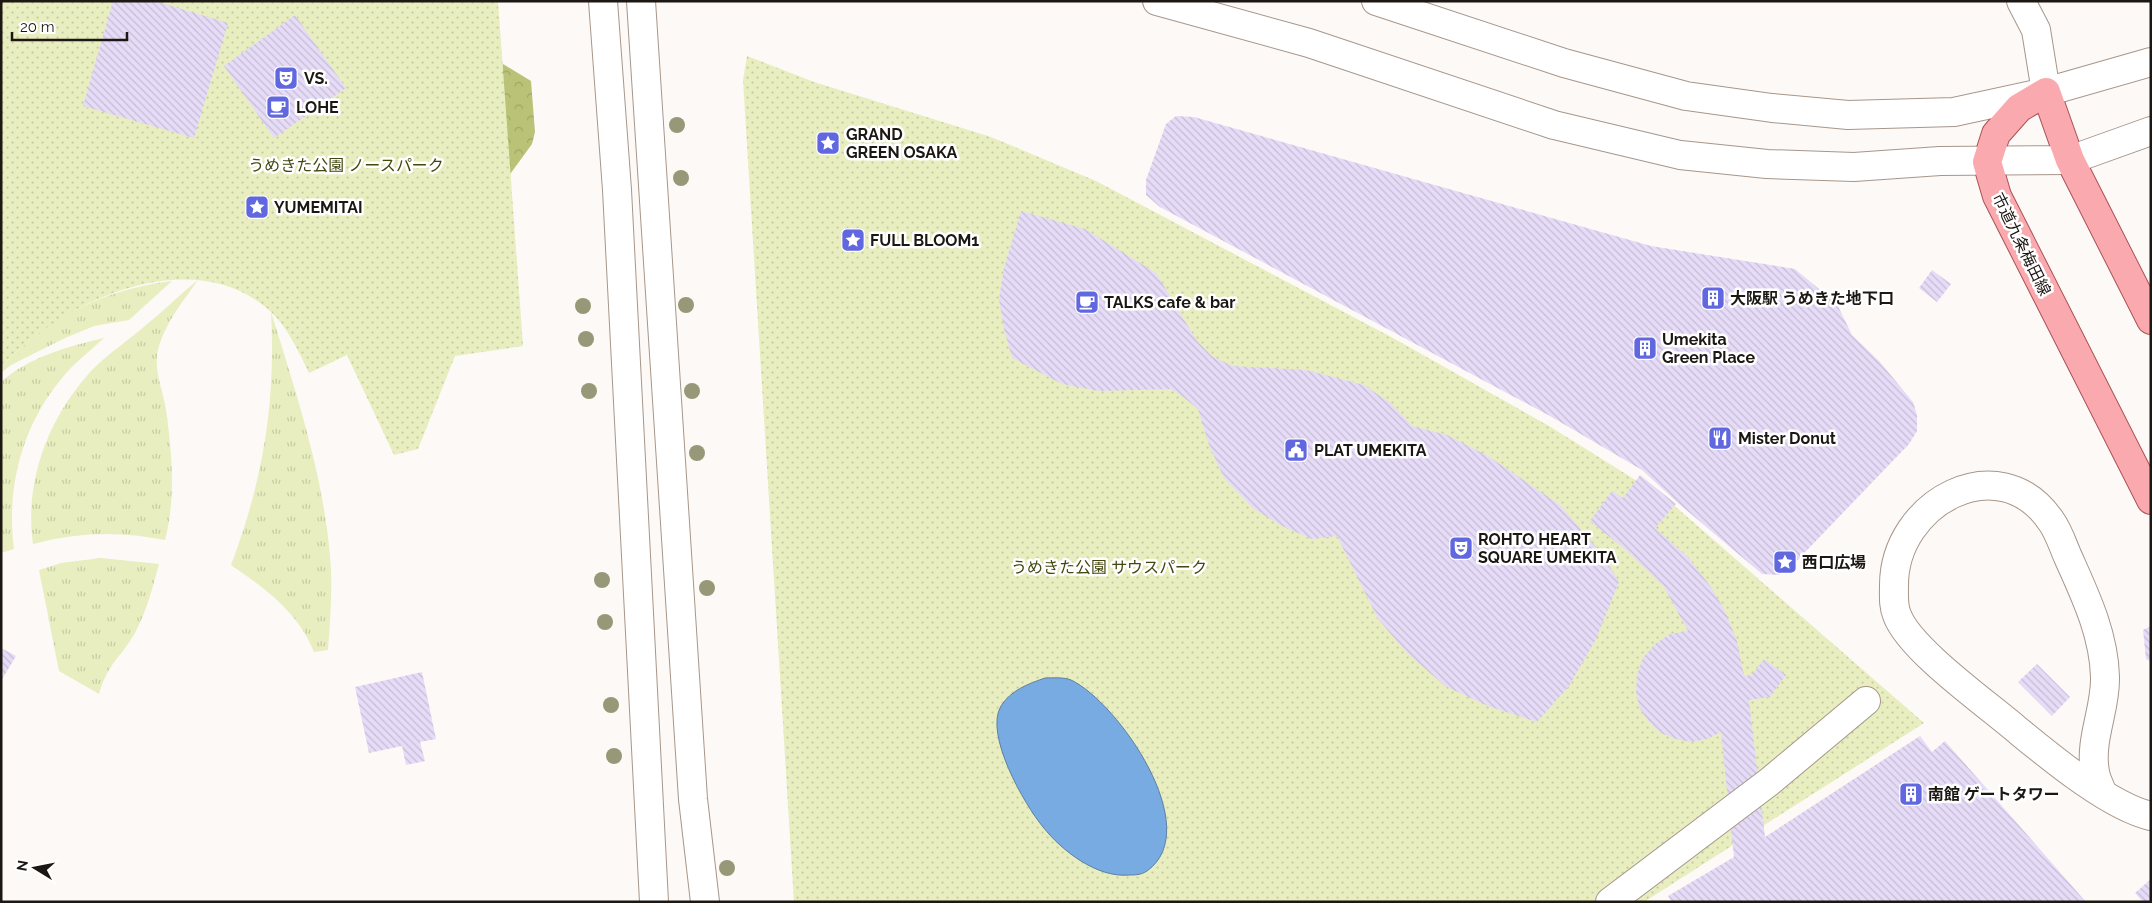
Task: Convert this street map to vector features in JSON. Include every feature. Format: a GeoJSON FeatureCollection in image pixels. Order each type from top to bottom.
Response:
{"type":"FeatureCollection","features":[{"type":"Feature","properties":{"kind":"main road"},"geometry":{"type":"LineString","coordinates":[[1987,162],[1996,134],[2019,108],[2046,92],[2070,160],[2151,320]]}},
{"type":"Feature","properties":{"kind":"main road","name":"市道九条梅田線"},"geometry":{"type":"LineString","coordinates":[[1987,162],[1997,196],[2151,500]]}},
{"type":"Feature","properties":{"kind":"street"},"geometry":{"type":"LineString","coordinates":[[604,1],[617,190],[654,902]]}},
{"type":"Feature","properties":{"kind":"street"},"geometry":{"type":"LineString","coordinates":[[641,1],[693,789],[705,902]]}},
{"type":"Feature","properties":{"kind":"street"},"geometry":{"type":"LineString","coordinates":[[1157,1],[1309,42],[1554,125],[1680,155],[1767,164],[1854,167],[1940,161],[2070,160],[2151,131]]}},
{"type":"Feature","properties":{"kind":"street"},"geometry":{"type":"LineString","coordinates":[[1376,1],[1564,63],[1686,96],[1772,108],[1848,115],[1954,112],[2046,92],[2151,62]]}},
{"type":"Feature","properties":{"kind":"street"},"geometry":{"type":"LineString","coordinates":[[2021,1],[2036,30],[2046,92]]}},
{"type":"Feature","properties":{"kind":"street"},"geometry":{"type":"LineString","coordinates":[[2102,792],[2095,773],[2093,756],[2104,701],[2106,678],[2104,656],[2099,634],[2088,603],[2052,522],[2035,501],[2012,490],[1990,486],[1968,487],[1953,494],[1925,513],[1902,546],[1894,580],[1896,615],[1905,630],[1936,663],[2040,749],[2102,792],[2121,804],[2151,816]]}},
{"type":"Feature","properties":{"kind":"street"},"geometry":{"type":"LineString","coordinates":[[1610,902],[1769,782],[1866,701]]}},
{"type":"Feature","properties":{"kind":"green space","name":"うめきた公園 ノースパーク"},"geometry":{"type":"Polygon","coordinates":[[[1,1],[498,1],[523,346],[455,356],[418,449],[394,455],[347,355],[309,373],[288,333],[271,312],[240,291],[205,281],[167,280],[129,288],[92,302],[57,321],[26,343],[1,368],[1,1]]]}},
{"type":"Feature","properties":{"kind":"green space","name":"うめきた公園 サウスパーク"},"geometry":{"type":"Polygon","coordinates":[[[747,56],[814,82],[991,137],[1096,181],[1393,338],[1549,426],[1669,501],[1924,723],[1644,902],[794,902],[743,80],[747,56]]]}},
{"type":"Feature","properties":{"kind":"green space"},"geometry":{"type":"Polygon","coordinates":[[[503,64],[531,81],[535,132],[532,144],[508,177],[444,157],[503,64]]]}},
{"type":"Feature","properties":{"kind":"green space"},"geometry":{"type":"Polygon","coordinates":[[[198,280],[171,320],[162,337],[157,354],[157,370],[166,410],[170,442],[172,475],[171,508],[165,540],[132,535],[99,534],[66,537],[33,544],[32,496],[36,473],[52,428],[64,407],[77,387],[99,363],[153,320],[198,280]]]}},
{"type":"Feature","properties":{"kind":"green space"},"geometry":{"type":"Polygon","coordinates":[[[172,281],[129,320],[94,326],[65,338],[11,365],[1,373],[1,368],[37,334],[79,308],[124,291],[172,281]]]}},
{"type":"Feature","properties":{"kind":"green space"},"geometry":{"type":"Polygon","coordinates":[[[271,312],[309,440],[323,504],[331,570],[328,650],[314,652],[308,638],[280,602],[231,565],[251,503],[265,441],[271,378],[271,312]]]}},
{"type":"Feature","properties":{"kind":"green space"},"geometry":{"type":"Polygon","coordinates":[[[104,338],[67,373],[36,416],[20,458],[15,480],[12,503],[14,549],[1,553],[1,382],[12,373],[37,359],[63,349],[104,338]]]}},
{"type":"Feature","properties":{"kind":"green space"},"geometry":{"type":"Polygon","coordinates":[[[101,558],[159,564],[140,623],[131,640],[111,667],[99,694],[59,671],[39,570],[61,563],[101,558]]]}},
{"type":"Feature","properties":{"kind":"water"},"geometry":{"type":"Polygon","coordinates":[[[1045,678],[1071,680],[1090,693],[1111,713],[1131,739],[1149,768],[1161,798],[1167,827],[1163,852],[1147,871],[1136,875],[1117,875],[1093,867],[1070,854],[1043,827],[1017,786],[1002,751],[997,718],[1005,700],[1026,685],[1045,678]]]}},
{"type":"Feature","properties":{"kind":"building"},"geometry":{"type":"Polygon","coordinates":[[[113,1],[155,1],[228,23],[194,138],[83,106],[113,1]]]}},
{"type":"Feature","properties":{"kind":"building"},"geometry":{"type":"Polygon","coordinates":[[[295,15],[346,88],[274,138],[224,66],[295,15]]]}},
{"type":"Feature","properties":{"kind":"building","name":"Umekita Green Place"},"geometry":{"type":"Polygon","coordinates":[[[1176,116],[1194,117],[1651,246],[1795,269],[1837,304],[1852,335],[1879,361],[1913,402],[1917,415],[1917,431],[1909,444],[1787,571],[1778,575],[1762,574],[1642,470],[1550,416],[1160,207],[1146,195],[1146,180],[1166,124],[1176,116]]]}},
{"type":"Feature","properties":{"kind":"building"},"geometry":{"type":"Polygon","coordinates":[[[1021,211],[1085,229],[1156,273],[1197,341],[1213,357],[1233,366],[1306,370],[1364,385],[1389,402],[1412,426],[1447,435],[1488,456],[1560,505],[1602,554],[1619,582],[1596,639],[1569,686],[1537,722],[1488,706],[1445,686],[1407,653],[1378,619],[1337,536],[1312,539],[1282,526],[1254,509],[1224,478],[1209,445],[1198,409],[1182,396],[1171,389],[1099,391],[1062,384],[1012,358],[1004,329],[999,299],[1004,268],[1021,211]]]}},
{"type":"Feature","properties":{"kind":"building"},"geometry":{"type":"Polygon","coordinates":[[[1932,270],[1951,284],[1937,302],[1919,288],[1932,270]]]}},
{"type":"Feature","properties":{"kind":"building","name":"南館 ゲートタワー"},"geometry":{"type":"Polygon","coordinates":[[[1640,475],[1676,504],[1655,528],[1688,557],[1711,587],[1725,611],[1737,641],[1744,676],[1752,675],[1764,659],[1786,675],[1770,697],[1749,700],[1765,837],[1920,736],[1932,752],[1945,741],[2086,902],[1672,902],[1668,896],[1734,857],[1721,732],[1707,739],[1691,742],[1661,733],[1649,722],[1640,709],[1636,693],[1637,675],[1643,658],[1655,644],[1670,634],[1688,631],[1664,587],[1626,550],[1590,521],[1612,491],[1623,498],[1640,475]]]}},
{"type":"Feature","properties":{"kind":"building"},"geometry":{"type":"Polygon","coordinates":[[[2151,626],[2151,662],[2146,659],[2143,630],[2151,626]]]}},
{"type":"Feature","properties":{"kind":"building"},"geometry":{"type":"Polygon","coordinates":[[[1,648],[16,656],[1,681],[1,648]]]}},
{"type":"Feature","properties":{"kind":"building"},"geometry":{"type":"Polygon","coordinates":[[[2037,664],[2070,697],[2052,716],[2018,682],[2037,664]]]}},
{"type":"Feature","properties":{"kind":"building"},"geometry":{"type":"Polygon","coordinates":[[[422,672],[436,739],[420,742],[425,761],[406,765],[402,746],[369,753],[355,687],[422,672]]]}},
{"type":"Feature","properties":{"kind":"building"},"geometry":{"type":"Polygon","coordinates":[[[2151,879],[2151,902],[2143,902],[2135,893],[2151,879]]]}},
{"type":"Feature","properties":{"kind":"place","name":"VS."},"geometry":{"type":"Point","coordinates":[286,78]}},
{"type":"Feature","properties":{"kind":"place","name":"LOHE"},"geometry":{"type":"Point","coordinates":[278,107]}},
{"type":"Feature","properties":{"kind":"place","name":"GRAND GREEN OSAKA"},"geometry":{"type":"Point","coordinates":[828,143]}},
{"type":"Feature","properties":{"kind":"place","name":"YUMEMITAI"},"geometry":{"type":"Point","coordinates":[257,207]}},
{"type":"Feature","properties":{"kind":"place","name":"FULL BLOOM1"},"geometry":{"type":"Point","coordinates":[853,240]}},
{"type":"Feature","properties":{"kind":"place","name":"大阪駅 うめきた地下口"},"geometry":{"type":"Point","coordinates":[1713,298]}},
{"type":"Feature","properties":{"kind":"place","name":"TALKS cafe & bar"},"geometry":{"type":"Point","coordinates":[1087,302]}},
{"type":"Feature","properties":{"kind":"place","name":"Umekita Green Place"},"geometry":{"type":"Point","coordinates":[1645,348]}},
{"type":"Feature","properties":{"kind":"place","name":"Mister Donut"},"geometry":{"type":"Point","coordinates":[1720,438]}},
{"type":"Feature","properties":{"kind":"place","name":"PLAT UMEKITA"},"geometry":{"type":"Point","coordinates":[1296,450]}},
{"type":"Feature","properties":{"kind":"place","name":"ROHTO HEART SQUARE UMEKITA"},"geometry":{"type":"Point","coordinates":[1461,548]}},
{"type":"Feature","properties":{"kind":"place","name":"西口広場"},"geometry":{"type":"Point","coordinates":[1785,562]}},
{"type":"Feature","properties":{"kind":"place","name":"南館 ゲートタワー"},"geometry":{"type":"Point","coordinates":[1911,794]}}]}
